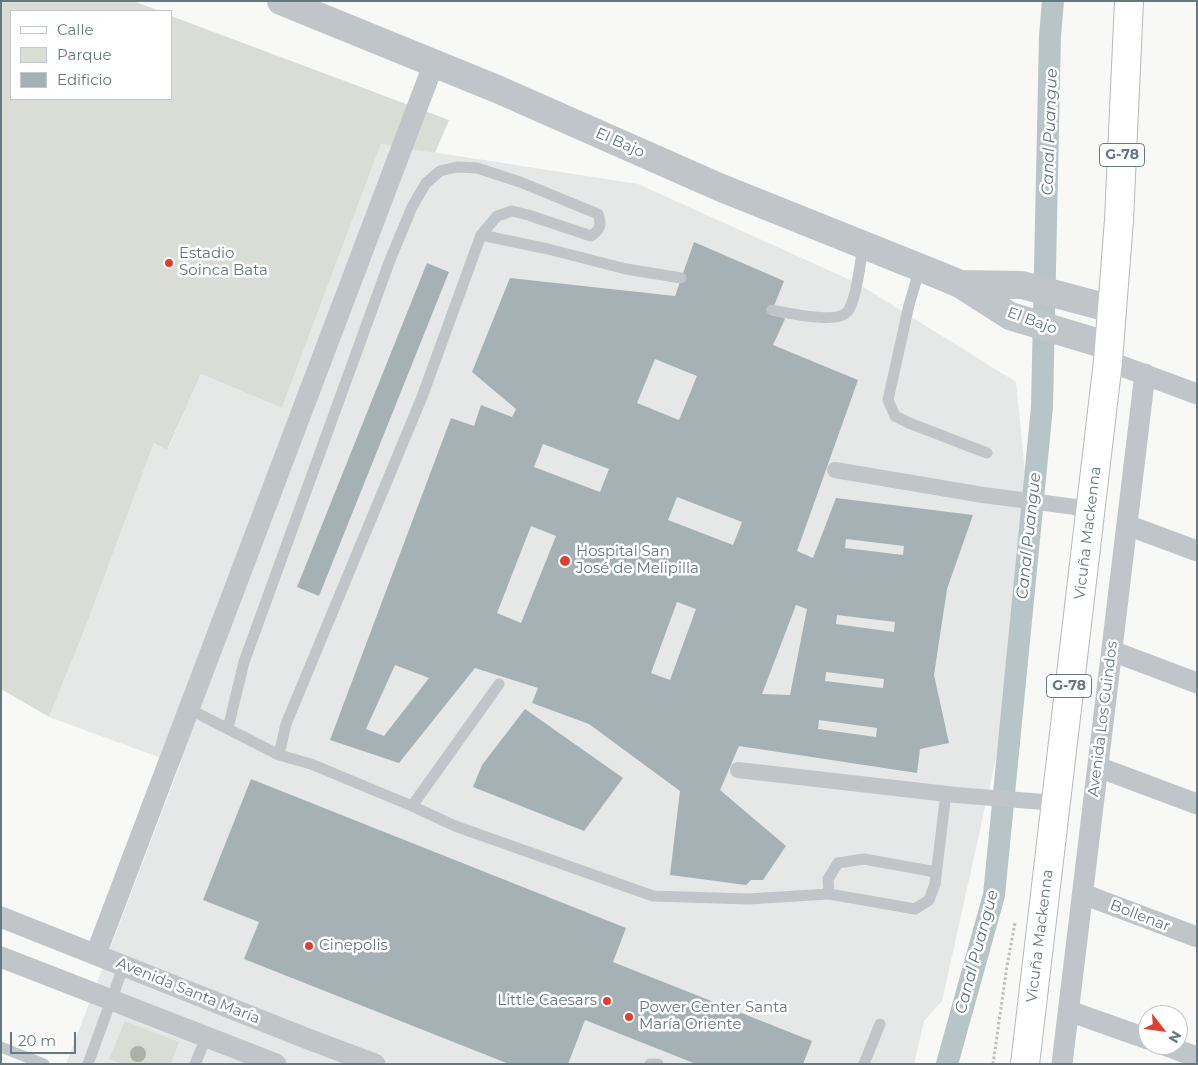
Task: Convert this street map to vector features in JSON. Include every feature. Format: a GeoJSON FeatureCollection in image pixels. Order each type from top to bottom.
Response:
{"type":"FeatureCollection","features":[{"type":"Feature","properties":{"kind":"main road","name":"Vicuña Mackenna"},"geometry":{"type":"LineString","coordinates":[[1025,1064],[1085,508],[1109,353],[1119,220],[1129,1]]}},
{"type":"Feature","properties":{"kind":"street","name":"El Bajo"},"geometry":{"type":"LineString","coordinates":[[281,1],[497,88],[719,187],[960,284],[1010,316],[1057,331],[1109,353]]}},
{"type":"Feature","properties":{"kind":"street"},"geometry":{"type":"LineString","coordinates":[[96,954],[434,63]]}},
{"type":"Feature","properties":{"kind":"street","name":"El Bajo"},"geometry":{"type":"LineString","coordinates":[[960,284],[1022,285],[1112,308]]}},
{"type":"Feature","properties":{"kind":"street"},"geometry":{"type":"LineString","coordinates":[[1109,353],[1145,374],[1197,394]]}},
{"type":"Feature","properties":{"kind":"street","name":"Avenida Los Guindos"},"geometry":{"type":"LineString","coordinates":[[1062,1064],[1145,374]]}},
{"type":"Feature","properties":{"kind":"street"},"geometry":{"type":"LineString","coordinates":[[835,470],[1085,508]]}},
{"type":"Feature","properties":{"kind":"street"},"geometry":{"type":"LineString","coordinates":[[1127,525],[1197,551]]}},
{"type":"Feature","properties":{"kind":"street"},"geometry":{"type":"LineString","coordinates":[[1112,652],[1197,683]]}},
{"type":"Feature","properties":{"kind":"street"},"geometry":{"type":"LineString","coordinates":[[1098,767],[1197,804]]}},
{"type":"Feature","properties":{"kind":"street"},"geometry":{"type":"LineString","coordinates":[[738,770],[951,794],[1053,802]]}},
{"type":"Feature","properties":{"kind":"street","name":"Bollenar"},"geometry":{"type":"LineString","coordinates":[[1082,894],[1197,937]]}},
{"type":"Feature","properties":{"kind":"street","name":"Avenida Santa María"},"geometry":{"type":"LineString","coordinates":[[1,917],[375,1064]]}},
{"type":"Feature","properties":{"kind":"street"},"geometry":{"type":"LineString","coordinates":[[1,957],[276,1064]]}},
{"type":"Feature","properties":{"kind":"street"},"geometry":{"type":"LineString","coordinates":[[1069,1010],[1138,1035]]}},
{"type":"Feature","properties":{"kind":"lane"},"geometry":{"type":"LineString","coordinates":[[228,728],[244,662],[390,260],[412,207],[426,183],[440,172],[457,167],[477,168],[520,182],[598,214],[601,223],[598,231],[591,236],[512,211],[497,216],[481,236],[422,397],[286,724],[279,755]]}},
{"type":"Feature","properties":{"kind":"lane"},"geometry":{"type":"LineString","coordinates":[[481,236],[626,269],[681,278]]}},
{"type":"Feature","properties":{"kind":"lane"},"geometry":{"type":"LineString","coordinates":[[772,310],[803,316],[842,317],[850,307],[863,245]]}},
{"type":"Feature","properties":{"kind":"lane"},"geometry":{"type":"LineString","coordinates":[[920,268],[909,305],[888,400],[895,416],[987,453]]}},
{"type":"Feature","properties":{"kind":"lane"},"geometry":{"type":"LineString","coordinates":[[412,806],[499,684]]}},
{"type":"Feature","properties":{"kind":"lane"},"geometry":{"type":"LineString","coordinates":[[189,709],[279,755],[312,764],[455,826],[653,896],[748,900],[829,894],[915,909],[929,900],[935,884],[951,794]]}},
{"type":"Feature","properties":{"kind":"lane"},"geometry":{"type":"LineString","coordinates":[[829,894],[828,879],[838,863],[864,859],[936,872]]}},
{"type":"Feature","properties":{"kind":"lane"},"geometry":{"type":"LineString","coordinates":[[88,1064],[124,965]]}},
{"type":"Feature","properties":{"kind":"lane"},"geometry":{"type":"LineString","coordinates":[[864,1064],[880,1024]]}},
{"type":"Feature","properties":{"kind":"lane"},"geometry":{"type":"LineString","coordinates":[[195,1064],[206,1038]]}},
{"type":"Feature","properties":{"kind":"lane"},"geometry":{"type":"LineString","coordinates":[[1,1046],[44,1064]]}},
{"type":"Feature","properties":{"kind":"lane"},"geometry":{"type":"LineString","coordinates":[[650,1064],[658,1064]]}},
{"type":"Feature","properties":{"kind":"shaded area","name":"Hospital San José de Melipilla"},"geometry":{"type":"Polygon","coordinates":[[[381,144],[638,184],[857,283],[1016,382],[1027,491],[998,749],[942,1001],[924,1021],[914,1064],[66,1064],[180,765],[49,717],[84,631],[154,443],[168,449],[201,374],[282,408],[381,144]]]}},
{"type":"Feature","properties":{"kind":"green space","name":"Estadio Soinca Bata"},"geometry":{"type":"Polygon","coordinates":[[[1,1],[133,1],[157,10],[10,10],[10,100],[172,100],[172,16],[449,120],[435,153],[381,144],[282,408],[201,374],[167,450],[154,443],[84,631],[49,717],[1,689],[1,1]]]}},
{"type":"Feature","properties":{"kind":"green space"},"geometry":{"type":"Polygon","coordinates":[[[125,1021],[179,1042],[171,1064],[122,1064],[109,1059],[125,1021]]]}},
{"type":"Feature","properties":{"kind":"building"},"geometry":{"type":"Polygon","coordinates":[[[694,242],[784,281],[772,311],[785,319],[773,345],[858,380],[797,551],[813,558],[836,498],[973,515],[947,589],[934,675],[949,743],[920,749],[917,773],[739,746],[720,790],[786,846],[763,880],[751,880],[746,885],[670,875],[680,791],[589,724],[532,703],[538,688],[475,668],[399,763],[330,740],[451,418],[474,426],[481,405],[512,417],[516,409],[472,372],[510,278],[675,296],[694,242]],[[655,359],[637,403],[679,420],[697,376],[655,359]],[[543,444],[534,467],[600,492],[609,469],[543,444]],[[677,497],[668,520],[733,545],[742,522],[677,497]],[[531,526],[497,613],[521,623],[556,536],[531,526]],[[846,539],[845,548],[903,555],[904,546],[846,539]],[[677,602],[651,673],[670,680],[696,609],[677,602]],[[796,605],[762,694],[790,695],[807,609],[796,605]],[[837,615],[836,624],[894,632],[895,622],[837,615]],[[395,665],[366,729],[384,736],[429,678],[395,665]],[[826,672],[825,681],[883,688],[884,679],[826,672]],[[819,720],[818,729],[876,737],[877,728],[819,720]]]}},
{"type":"Feature","properties":{"kind":"building"},"geometry":{"type":"Polygon","coordinates":[[[427,263],[449,272],[319,596],[297,587],[427,263]]]}},
{"type":"Feature","properties":{"kind":"building"},"geometry":{"type":"Polygon","coordinates":[[[525,709],[623,778],[584,831],[473,787],[482,765],[525,709]]]}},
{"type":"Feature","properties":{"kind":"building"},"geometry":{"type":"Polygon","coordinates":[[[251,779],[626,928],[613,962],[812,1041],[803,1064],[696,1064],[585,1020],[568,1064],[509,1064],[244,959],[259,922],[203,900],[251,779]]]}},
{"type":"Feature","properties":{"kind":"waterway","name":"Canal Puangue"},"geometry":{"type":"LineString","coordinates":[[947,1064],[994,895],[1042,407],[1050,36],[1053,1]]}},
{"type":"Feature","properties":{"kind":"place","name":"Estadio Soinca Bata"},"geometry":{"type":"Point","coordinates":[169,263]}},
{"type":"Feature","properties":{"kind":"place","name":"Hospital San José de Melipilla"},"geometry":{"type":"Point","coordinates":[565,561]}},
{"type":"Feature","properties":{"kind":"place","name":"Cinepolis"},"geometry":{"type":"Point","coordinates":[309,946]}},
{"type":"Feature","properties":{"kind":"place","name":"Little Caesars"},"geometry":{"type":"Point","coordinates":[607,1001]}},
{"type":"Feature","properties":{"kind":"place","name":"Power Center Santa María Oriente"},"geometry":{"type":"Point","coordinates":[629,1017]}}]}
